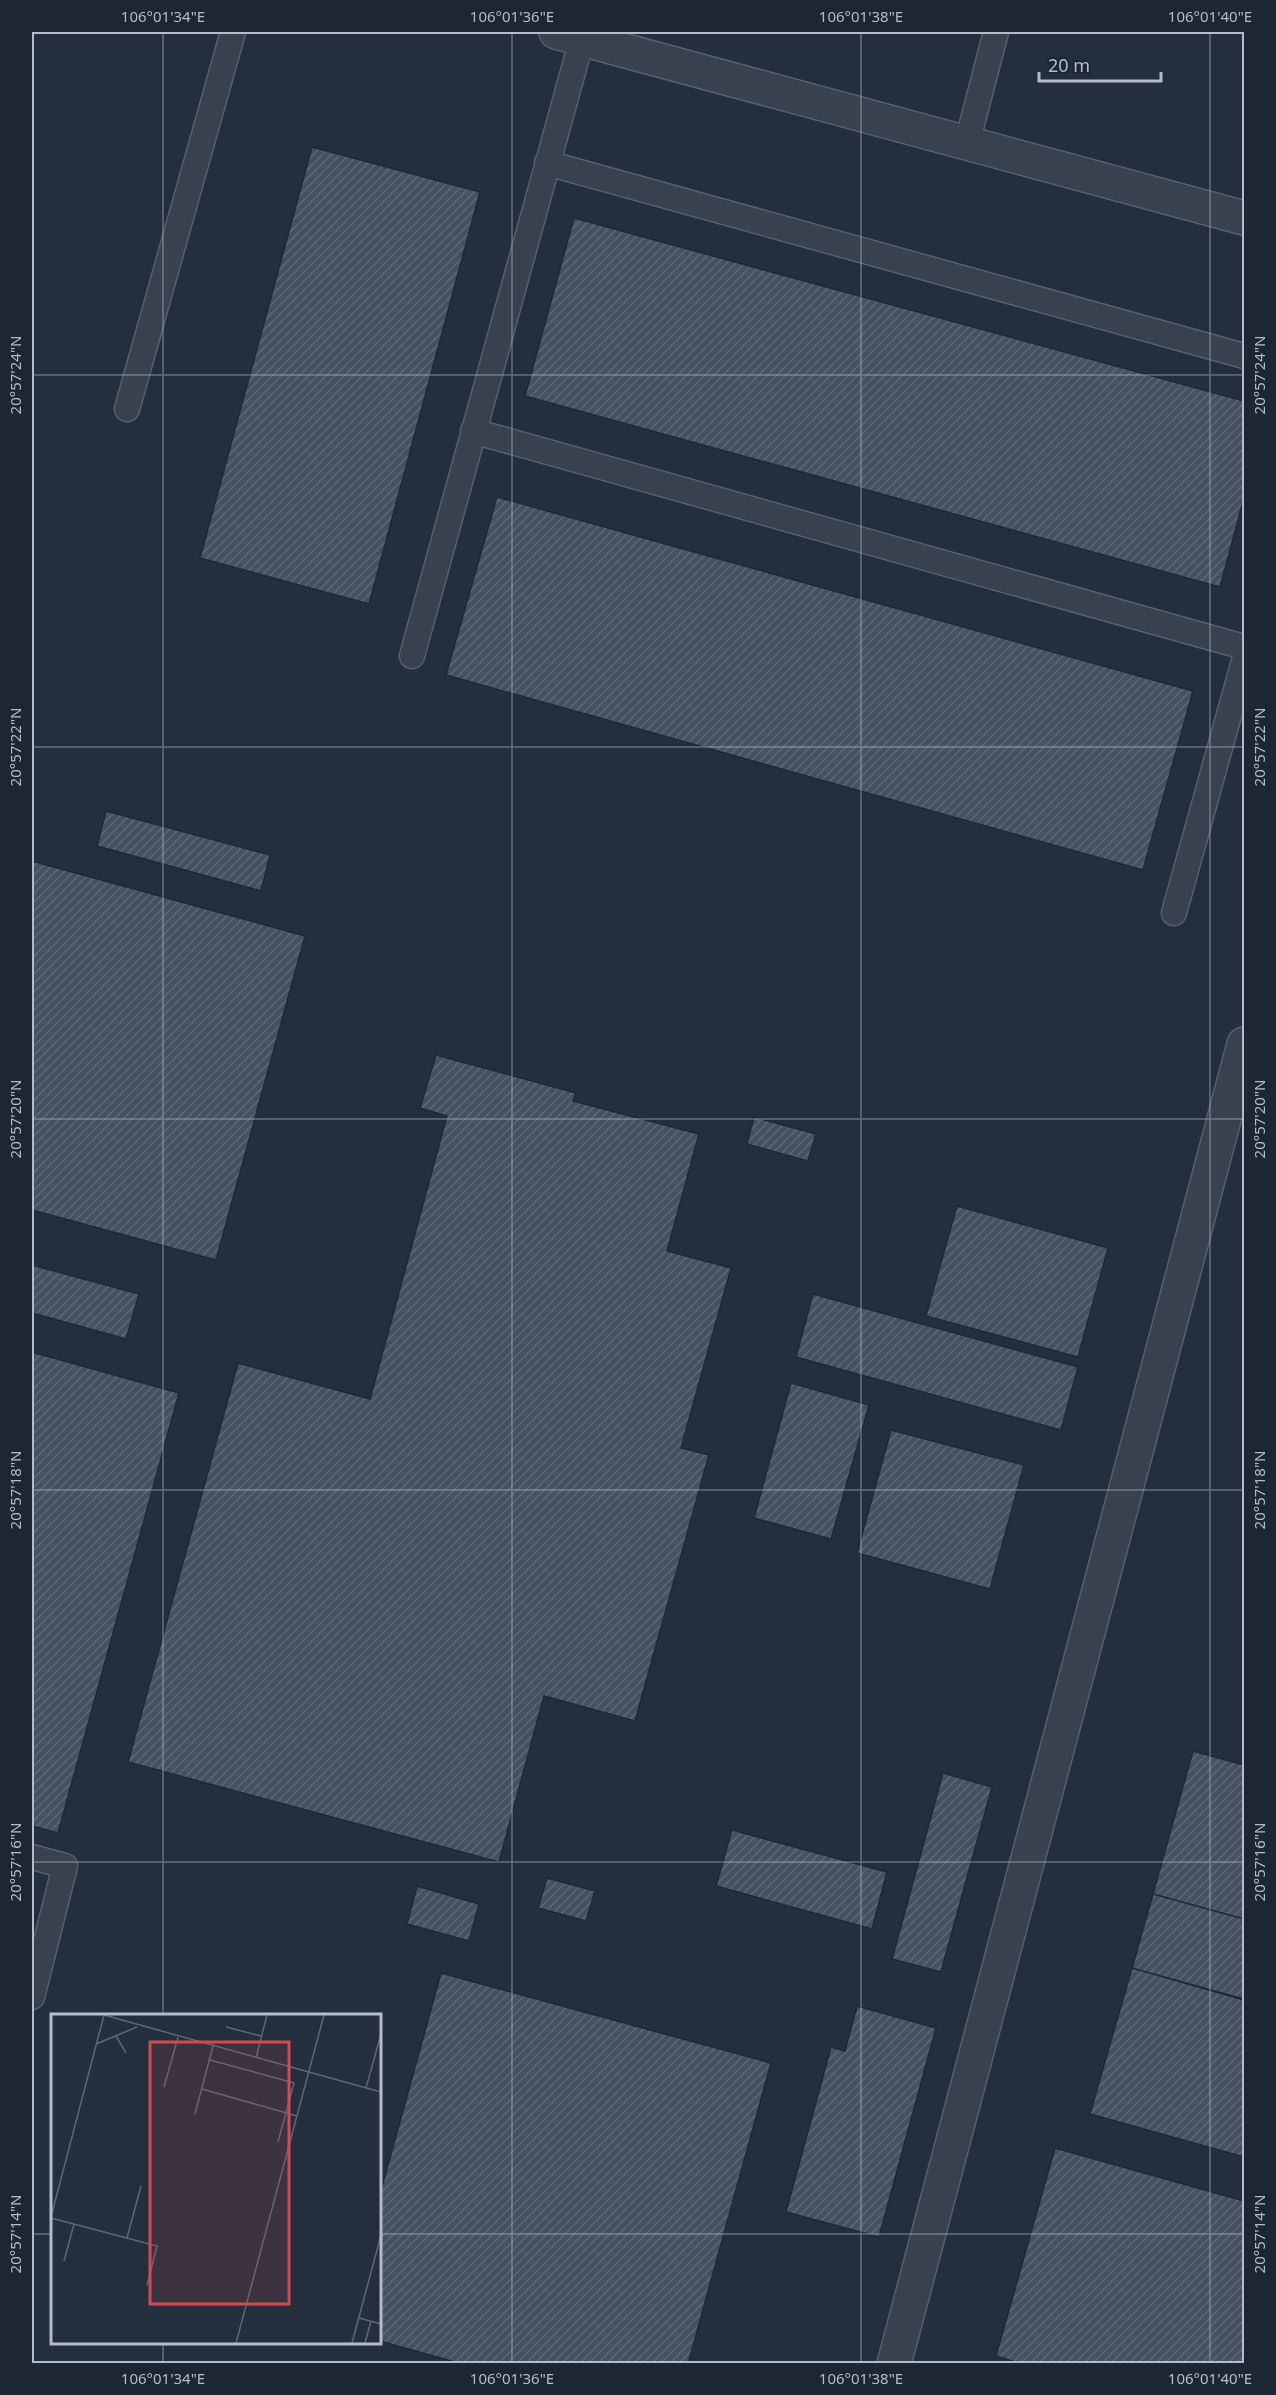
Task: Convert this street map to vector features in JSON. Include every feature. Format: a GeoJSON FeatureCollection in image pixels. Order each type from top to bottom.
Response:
{"type":"FeatureCollection","features":[{"type":"Feature","properties":{"kind":"street"},"geometry":{"type":"LineString","coordinates":[[569,35],[1245,218]]}},
{"type":"Feature","properties":{"kind":"street"},"geometry":{"type":"LineString","coordinates":[[894,2364],[1245,1044]]}},
{"type":"Feature","properties":{"kind":"lane"},"geometry":{"type":"LineString","coordinates":[[127,409],[233,32]]}},
{"type":"Feature","properties":{"kind":"lane"},"geometry":{"type":"LineString","coordinates":[[967,143],[996,32]]}},
{"type":"Feature","properties":{"kind":"lane"},"geometry":{"type":"LineString","coordinates":[[412,656],[547,163],[569,35]]}},
{"type":"Feature","properties":{"kind":"lane"},"geometry":{"type":"LineString","coordinates":[[547,163],[1245,356]]}},
{"type":"Feature","properties":{"kind":"lane"},"geometry":{"type":"LineString","coordinates":[[473,431],[1245,647]]}},
{"type":"Feature","properties":{"kind":"lane"},"geometry":{"type":"LineString","coordinates":[[1174,913],[1245,661]]}},
{"type":"Feature","properties":{"kind":"lane"},"geometry":{"type":"LineString","coordinates":[[32,1857],[65,1866],[32,1997]]}},
{"type":"Feature","properties":{"kind":"building"},"geometry":{"type":"Polygon","coordinates":[[[312,147],[480,192],[369,604],[200,558],[312,147]]]}},
{"type":"Feature","properties":{"kind":"building"},"geometry":{"type":"Polygon","coordinates":[[[574,218],[1244,401],[1244,498],[1220,587],[525,396],[574,218]]]}},
{"type":"Feature","properties":{"kind":"building"},"geometry":{"type":"Polygon","coordinates":[[[497,497],[1193,691],[1143,870],[446,675],[497,497]]]}},
{"type":"Feature","properties":{"kind":"building"},"geometry":{"type":"Polygon","coordinates":[[[106,811],[270,855],[261,891],[97,846],[106,811]]]}},
{"type":"Feature","properties":{"kind":"building"},"geometry":{"type":"Polygon","coordinates":[[[32,861],[305,936],[216,1260],[32,1210],[32,861]]]}},
{"type":"Feature","properties":{"kind":"building"},"geometry":{"type":"Polygon","coordinates":[[[436,1055],[576,1093],[573,1101],[699,1134],[667,1251],[731,1268],[681,1448],[709,1455],[635,1721],[544,1696],[499,1862],[128,1762],[238,1363],[370,1399],[447,1116],[420,1108],[436,1055]]]}},
{"type":"Feature","properties":{"kind":"building"},"geometry":{"type":"Polygon","coordinates":[[[754,1117],[816,1134],[808,1161],[747,1144],[754,1117]]]}},
{"type":"Feature","properties":{"kind":"building"},"geometry":{"type":"Polygon","coordinates":[[[957,1206],[1108,1248],[1078,1357],[926,1316],[957,1206]]]}},
{"type":"Feature","properties":{"kind":"building"},"geometry":{"type":"Polygon","coordinates":[[[32,1265],[139,1294],[126,1339],[32,1313],[32,1265]]]}},
{"type":"Feature","properties":{"kind":"building"},"geometry":{"type":"Polygon","coordinates":[[[813,1294],[1078,1367],[1061,1430],[796,1357],[813,1294]]]}},
{"type":"Feature","properties":{"kind":"building"},"geometry":{"type":"Polygon","coordinates":[[[32,1352],[179,1393],[58,1833],[32,1826],[32,1352]]]}},
{"type":"Feature","properties":{"kind":"building"},"geometry":{"type":"Polygon","coordinates":[[[791,1383],[869,1405],[831,1539],[754,1518],[791,1383]]]}},
{"type":"Feature","properties":{"kind":"building"},"geometry":{"type":"Polygon","coordinates":[[[891,1430],[1024,1465],[990,1589],[857,1553],[891,1430]]]}},
{"type":"Feature","properties":{"kind":"building"},"geometry":{"type":"Polygon","coordinates":[[[1193,1751],[1244,1765],[1244,1919],[1153,1894],[1193,1751]]]}},
{"type":"Feature","properties":{"kind":"building"},"geometry":{"type":"Polygon","coordinates":[[[943,1773],[992,1787],[941,1972],[892,1959],[943,1773]]]}},
{"type":"Feature","properties":{"kind":"building"},"geometry":{"type":"Polygon","coordinates":[[[732,1830],[887,1872],[872,1929],[716,1886],[732,1830]]]}},
{"type":"Feature","properties":{"kind":"building"},"geometry":{"type":"Polygon","coordinates":[[[547,1878],[595,1891],[586,1921],[538,1908],[547,1878]]]}},
{"type":"Feature","properties":{"kind":"building"},"geometry":{"type":"Polygon","coordinates":[[[417,1886],[479,1904],[469,1941],[407,1924],[417,1886]]]}},
{"type":"Feature","properties":{"kind":"building"},"geometry":{"type":"Polygon","coordinates":[[[1153,1894],[1244,1919],[1244,2000],[1132,1968],[1153,1894]]]}},
{"type":"Feature","properties":{"kind":"building"},"geometry":{"type":"Polygon","coordinates":[[[1132,1968],[1244,1999],[1244,2157],[1090,2114],[1132,1968]]]}},
{"type":"Feature","properties":{"kind":"building"},"geometry":{"type":"Polygon","coordinates":[[[441,1973],[771,2063],[688,2364],[462,2364],[381,2341],[381,2190],[441,1973]]]}},
{"type":"Feature","properties":{"kind":"building"},"geometry":{"type":"Polygon","coordinates":[[[857,2006],[936,2028],[879,2237],[786,2212],[831,2047],[845,2051],[857,2006]]]}},
{"type":"Feature","properties":{"kind":"building"},"geometry":{"type":"Polygon","coordinates":[[[1055,2148],[1244,2201],[1244,2364],[1022,2364],[996,2356],[1055,2148]]]}}]}
